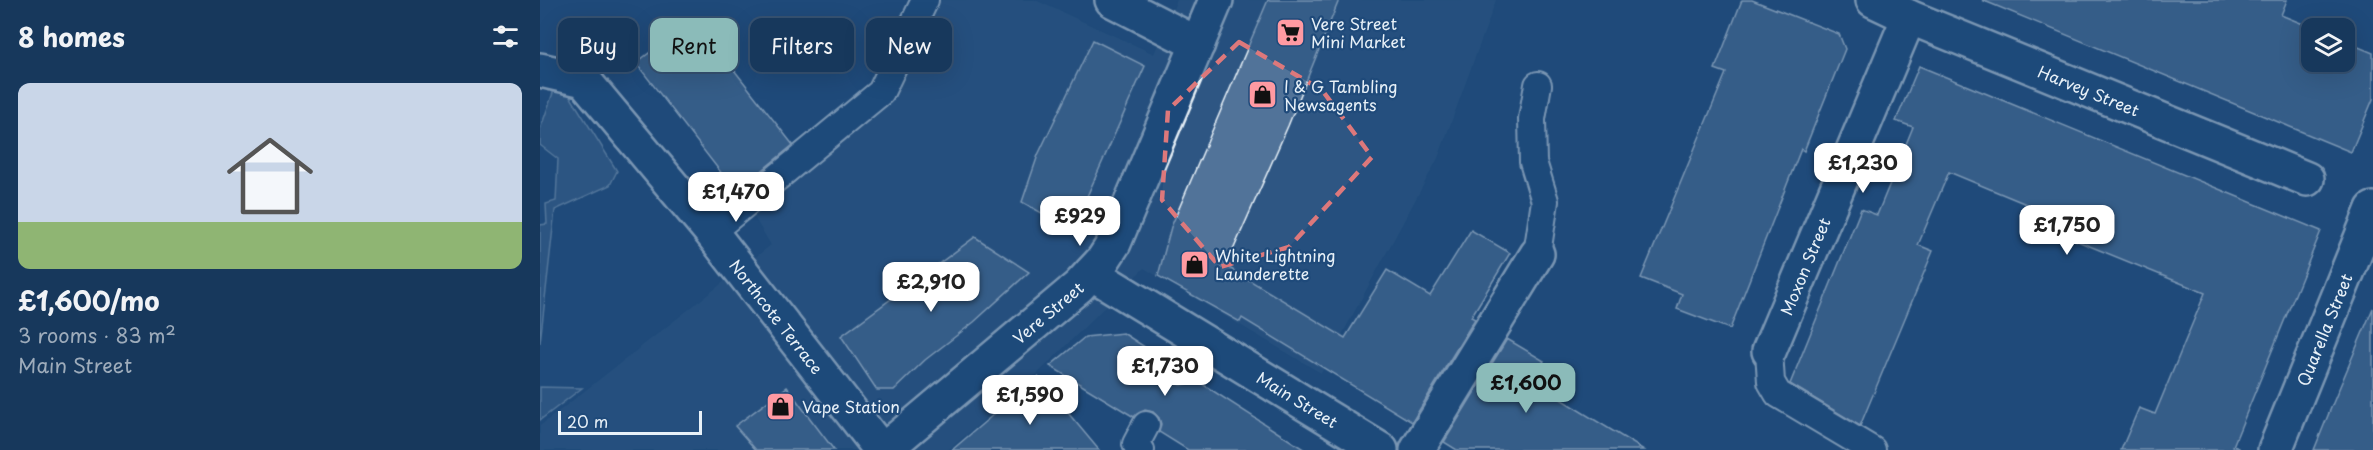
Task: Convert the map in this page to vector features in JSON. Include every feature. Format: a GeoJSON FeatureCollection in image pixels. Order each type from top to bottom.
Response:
{"type":"FeatureCollection","features":[{"type":"Feature","properties":{"kind":"street"},"geometry":{"type":"LineString","coordinates":[[1112,0],[1198,44]]}},
{"type":"Feature","properties":{"kind":"street","name":"Vere Street"},"geometry":{"type":"LineString","coordinates":[[882,450],[1054,308],[1091,273],[1114,243],[1216,0]]}},
{"type":"Feature","properties":{"kind":"street","name":"Harvey Street"},"geometry":{"type":"LineString","coordinates":[[1873,0],[1909,17],[2307,179]]}},
{"type":"Feature","properties":{"kind":"street","name":"Moxon Street"},"geometry":{"type":"LineString","coordinates":[[1769,351],[1909,17]]}},
{"type":"Feature","properties":{"kind":"street","name":"Northcote Terrace"},"geometry":{"type":"LineString","coordinates":[[540,70],[584,80],[711,232],[882,450]]}},
{"type":"Feature","properties":{"kind":"street","name":"Quarella Street"},"geometry":{"type":"LineString","coordinates":[[2275,450],[2373,209]]}},
{"type":"Feature","properties":{"kind":"street"},"geometry":{"type":"LineString","coordinates":[[1417,450],[1537,254]]}},
{"type":"Feature","properties":{"kind":"street","name":"Main Street"},"geometry":{"type":"LineString","coordinates":[[1091,273],[1381,450]]}},
{"type":"Feature","properties":{"kind":"lane"},"geometry":{"type":"LineString","coordinates":[[711,232],[881,92],[925,0]]}},
{"type":"Feature","properties":{"kind":"lane"},"geometry":{"type":"LineString","coordinates":[[1537,254],[1545,201],[1533,162],[1532,119],[1538,85]]}},
{"type":"Feature","properties":{"kind":"lane"},"geometry":{"type":"LineString","coordinates":[[1181,370],[1201,340]]}},
{"type":"Feature","properties":{"kind":"lane"},"geometry":{"type":"LineString","coordinates":[[1769,351],[1771,382],[1778,394],[1872,450]]}},
{"type":"Feature","properties":{"kind":"lane"},"geometry":{"type":"LineString","coordinates":[[1141,450],[1136,444],[1146,425]]}},
{"type":"Feature","properties":{"kind":"highlighted area"},"geometry":{"type":"Polygon","coordinates":[[[1239,42],[1322,90],[1372,157],[1289,247],[1220,267],[1162,200],[1168,110],[1239,42]]]}},
{"type":"Feature","properties":{"kind":"shaded area"},"geometry":{"type":"Polygon","coordinates":[[[937,0],[1035,0],[1154,54],[1177,0],[1496,0],[1438,158],[1321,373],[1144,268],[1026,385],[948,450],[540,450],[540,426],[771,245],[751,212],[886,101],[901,72],[952,72],[952,18],[928,18],[937,0]]]}},
{"type":"Feature","properties":{"kind":"shaded area"},"geometry":{"type":"Polygon","coordinates":[[[554,90],[567,91],[617,171],[610,185],[555,210],[540,343],[540,225],[547,224],[546,204],[556,201],[558,159],[540,145],[540,130],[554,90]]]}},
{"type":"Feature","properties":{"kind":"shaded area"},"geometry":{"type":"Polygon","coordinates":[[[540,387],[582,388],[540,420],[540,387]]]}},
{"type":"Feature","properties":{"kind":"building"},"geometry":{"type":"Polygon","coordinates":[[[1268,0],[1339,0],[1288,126],[1226,266],[1345,338],[1387,270],[1430,296],[1471,230],[1510,253],[1471,317],[1475,319],[1412,422],[1242,318],[1240,322],[1158,276],[1171,227],[1268,0]]]}},
{"type":"Feature","properties":{"kind":"building"},"geometry":{"type":"Polygon","coordinates":[[[1742,0],[1752,0],[1839,34],[1845,49],[1804,151],[1801,149],[1730,329],[1677,309],[1682,294],[1641,278],[1726,73],[1715,69],[1742,0]]]}},
{"type":"Feature","properties":{"kind":"building"},"geometry":{"type":"Polygon","coordinates":[[[1982,0],[2287,0],[2281,15],[2301,23],[2301,72],[2355,72],[2355,46],[2373,53],[2373,99],[2351,152],[1982,0]]]}},
{"type":"Feature","properties":{"kind":"building"},"geometry":{"type":"Polygon","coordinates":[[[1093,40],[1145,66],[1072,230],[1022,202],[1038,155],[1093,40]]]}},
{"type":"Feature","properties":{"kind":"building"},"geometry":{"type":"Polygon","coordinates":[[[650,52],[650,72],[736,72],[793,145],[736,192],[638,66],[638,61],[650,52]]]}},
{"type":"Feature","properties":{"kind":"building"},"geometry":{"type":"Polygon","coordinates":[[[1919,66],[2321,231],[2233,446],[2239,450],[2121,450],[2139,408],[2155,414],[2205,293],[2038,225],[2043,211],[1949,172],[1918,245],[1933,251],[1860,426],[1790,384],[1861,209],[1877,215],[1913,127],[1896,121],[1919,66]]]}},
{"type":"Feature","properties":{"kind":"building"},"geometry":{"type":"Polygon","coordinates":[[[975,237],[1029,272],[974,322],[925,360],[894,390],[877,390],[841,336],[975,237]]]}},
{"type":"Feature","properties":{"kind":"building"},"geometry":{"type":"Polygon","coordinates":[[[2373,308],[2373,450],[2314,450],[2333,403],[2373,308]]]}},
{"type":"Feature","properties":{"kind":"building"},"geometry":{"type":"Polygon","coordinates":[[[1123,333],[1168,362],[1167,376],[1173,383],[1187,384],[1193,378],[1305,450],[1188,450],[1159,432],[1161,424],[1153,412],[1145,410],[1134,417],[1050,366],[1085,337],[1123,333]]]}},
{"type":"Feature","properties":{"kind":"building"},"geometry":{"type":"Polygon","coordinates":[[[1507,339],[1544,361],[1531,381],[1644,450],[1457,450],[1444,442],[1507,339]]]}},
{"type":"Feature","properties":{"kind":"building"},"geometry":{"type":"Polygon","coordinates":[[[1038,377],[1099,450],[952,450],[1001,408],[1038,377]]]}},
{"type":"Feature","properties":{"kind":"building","name":"Vape Station"},"geometry":{"type":"Polygon","coordinates":[[[787,387],[834,450],[756,450],[735,426],[787,387]]]}},
{"type":"Feature","properties":{"kind":"place","name":"Vere Street Mini Market"},"geometry":{"type":"Point","coordinates":[1290,32]}},
{"type":"Feature","properties":{"kind":"place","name":"I & G Tambling Newsagents"},"geometry":{"type":"Point","coordinates":[1263,95]}},
{"type":"Feature","properties":{"kind":"place","name":"White Lightning Launderette"},"geometry":{"type":"Point","coordinates":[1194,264]}},
{"type":"Feature","properties":{"kind":"place","name":"Vape Station"},"geometry":{"type":"Point","coordinates":[781,406]}}]}
